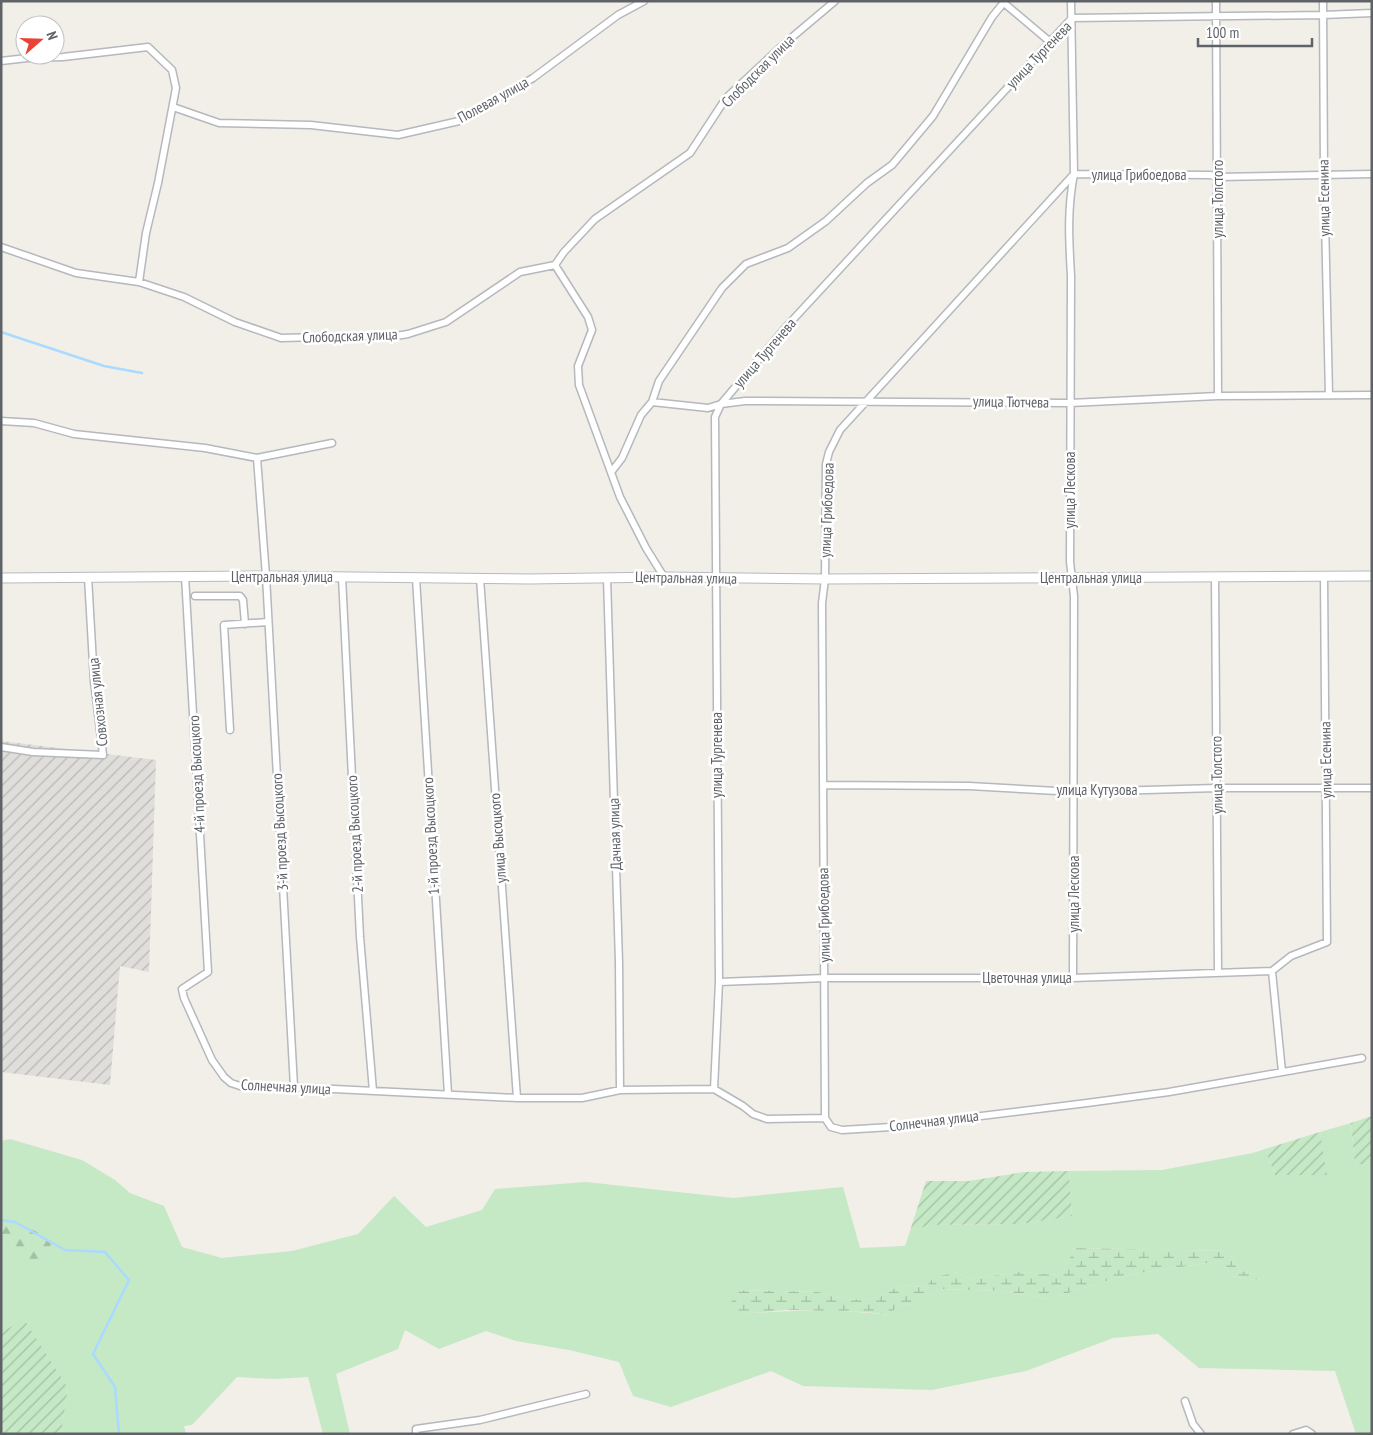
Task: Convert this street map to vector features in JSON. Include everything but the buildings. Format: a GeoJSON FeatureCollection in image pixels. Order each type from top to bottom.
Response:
{"type":"FeatureCollection","features":[{"type":"Feature","properties":{"kind":"street","name":"Полевая улица"},"geometry":{"type":"LineString","coordinates":[[173,108],[219,123],[312,125],[398,135],[459,121],[533,78],[618,15],[644,1]]}},
{"type":"Feature","properties":{"kind":"street","name":"Слободская улица"},"geometry":{"type":"LineString","coordinates":[[1,247],[76,272],[140,282],[184,297],[235,322],[281,338],[359,336],[390,338],[426,329],[446,322],[520,272],[555,265],[564,252],[595,219],[690,153],[726,98],[784,44],[835,1]]}},
{"type":"Feature","properties":{"kind":"street","name":"улица Лескова"},"geometry":{"type":"LineString","coordinates":[[1071,1],[1074,174],[1069,198],[1071,276],[1070,504],[1071,578],[1074,596],[1075,792],[1073,978]]}},
{"type":"Feature","properties":{"kind":"street","name":"улица Толстого"},"geometry":{"type":"LineString","coordinates":[[1216,1],[1218,396]]}},
{"type":"Feature","properties":{"kind":"street","name":"улица Есенина"},"geometry":{"type":"LineString","coordinates":[[1323,1],[1324,175],[1329,395]]}},
{"type":"Feature","properties":{"kind":"street"},"geometry":{"type":"LineString","coordinates":[[612,471],[622,458],[641,414],[652,402],[659,381],[722,288],[746,264],[788,248],[826,221],[866,183],[892,165],[933,116],[992,17],[1005,2],[1049,41]]}},
{"type":"Feature","properties":{"kind":"street","name":"улица Тургенева"},"geometry":{"type":"LineString","coordinates":[[714,1089],[718,982],[715,417],[721,404],[787,326],[1072,18],[1372,13]]}},
{"type":"Feature","properties":{"kind":"street"},"geometry":{"type":"LineString","coordinates":[[1,61],[63,57],[148,47],[172,70],[176,88],[173,108],[146,233],[140,282]]}},
{"type":"Feature","properties":{"kind":"street","name":"улица Грибоедова"},"geometry":{"type":"LineString","coordinates":[[825,1118],[822,603],[825,579],[828,458],[840,430],[1074,174],[1210,175],[1218,177],[1372,174]]}},
{"type":"Feature","properties":{"kind":"street"},"geometry":{"type":"LineString","coordinates":[[555,265],[588,317],[592,330],[578,366],[579,385],[620,497],[664,578]]}},
{"type":"Feature","properties":{"kind":"street","name":"улица Тютчева"},"geometry":{"type":"LineString","coordinates":[[652,402],[708,408],[745,400],[1070,403],[1218,396],[1372,395]]}},
{"type":"Feature","properties":{"kind":"street"},"geometry":{"type":"LineString","coordinates":[[1,421],[34,423],[74,434],[205,448],[257,458],[332,443]]}},
{"type":"Feature","properties":{"kind":"street","name":"3-й проезд Высоцкого"},"geometry":{"type":"LineString","coordinates":[[257,458],[266,576],[294,1087]]}},
{"type":"Feature","properties":{"kind":"street","name":"4-й проезд Высоцкого"},"geometry":{"type":"LineString","coordinates":[[182,989],[208,972],[185,576]]}},
{"type":"Feature","properties":{"kind":"street","name":"Центральная улица"},"geometry":{"type":"LineString","coordinates":[[1,578],[266,576],[825,579],[1372,576]]}},
{"type":"Feature","properties":{"kind":"street","name":"Совхозная улица"},"geometry":{"type":"LineString","coordinates":[[1,747],[33,752],[103,755],[94,681],[88,577]]}},
{"type":"Feature","properties":{"kind":"street","name":"2-й проезд Высоцкого"},"geometry":{"type":"LineString","coordinates":[[342,577],[360,937],[373,1091]]}},
{"type":"Feature","properties":{"kind":"street","name":"улица Толстого"},"geometry":{"type":"LineString","coordinates":[[1215,577],[1218,972]]}},
{"type":"Feature","properties":{"kind":"street","name":"улица Есенина"},"geometry":{"type":"LineString","coordinates":[[1272,971],[1291,956],[1327,942],[1324,577]]}},
{"type":"Feature","properties":{"kind":"street","name":"1-й проезд Высоцкого"},"geometry":{"type":"LineString","coordinates":[[416,578],[448,1094]]}},
{"type":"Feature","properties":{"kind":"street","name":"улица Высоцкого"},"geometry":{"type":"LineString","coordinates":[[480,578],[517,1098]]}},
{"type":"Feature","properties":{"kind":"street","name":"Дачная улица"},"geometry":{"type":"LineString","coordinates":[[607,578],[619,962],[620,1090]]}},
{"type":"Feature","properties":{"kind":"street"},"geometry":{"type":"LineString","coordinates":[[195,596],[240,596],[244,600],[245,624]]}},
{"type":"Feature","properties":{"kind":"street"},"geometry":{"type":"LineString","coordinates":[[230,730],[224,625],[268,622]]}},
{"type":"Feature","properties":{"kind":"street","name":"улица Кутузова"},"geometry":{"type":"LineString","coordinates":[[823,785],[969,786],[1075,792],[1217,788],[1372,788]]}},
{"type":"Feature","properties":{"kind":"street"},"geometry":{"type":"LineString","coordinates":[[1272,971],[1282,1072]]}},
{"type":"Feature","properties":{"kind":"street","name":"Цветочная улица"},"geometry":{"type":"LineString","coordinates":[[718,982],[825,978],[1073,978],[1272,971]]}},
{"type":"Feature","properties":{"kind":"street","name":"Солнечная улица"},"geometry":{"type":"LineString","coordinates":[[182,989],[184,998],[212,1060],[224,1078],[242,1087],[294,1087],[517,1098]]}},
{"type":"Feature","properties":{"kind":"street","name":"Солнечная улица"},"geometry":{"type":"LineString","coordinates":[[825,1118],[830,1127],[842,1130],[890,1127],[1169,1092],[1362,1058]]}},
{"type":"Feature","properties":{"kind":"street"},"geometry":{"type":"LineString","coordinates":[[517,1098],[582,1098],[620,1090],[714,1089],[753,1114],[767,1119],[825,1118]]}},
{"type":"Feature","properties":{"kind":"street"},"geometry":{"type":"LineString","coordinates":[[416,1434],[416,1429],[480,1420],[586,1394]]}},
{"type":"Feature","properties":{"kind":"street"},"geometry":{"type":"LineString","coordinates":[[1185,1401],[1192,1424],[1201,1434]]}},
{"type":"Feature","properties":{"kind":"street"},"geometry":{"type":"LineString","coordinates":[[1292,1434],[1306,1430],[1312,1434]]}},
{"type":"Feature","properties":{"kind":"shaded area"},"geometry":{"type":"Polygon","coordinates":[[[1,741],[156,760],[149,972],[120,966],[110,1085],[1,1072],[1,741]]]}},
{"type":"Feature","properties":{"kind":"green space"},"geometry":{"type":"Polygon","coordinates":[[[1372,1116],[1372,1163],[1355,1165],[1351,1123],[1372,1116]]]}},
{"type":"Feature","properties":{"kind":"green space"},"geometry":{"type":"Polygon","coordinates":[[[1351,1123],[1355,1165],[1372,1163],[1372,1434],[1356,1434],[1335,1371],[1199,1368],[1158,1334],[1113,1338],[1026,1371],[932,1390],[803,1386],[771,1371],[671,1407],[633,1396],[619,1362],[569,1350],[516,1341],[486,1331],[439,1349],[405,1330],[398,1349],[336,1374],[350,1434],[323,1434],[308,1377],[274,1379],[237,1377],[192,1425],[184,1426],[186,1434],[61,1434],[68,1388],[25,1322],[1,1331],[1,1246],[6,1244],[15,1222],[1,1220],[1,1141],[10,1139],[82,1160],[115,1180],[130,1193],[164,1206],[182,1247],[222,1258],[292,1251],[358,1234],[394,1196],[426,1227],[482,1210],[495,1189],[586,1182],[733,1198],[843,1187],[860,1248],[905,1246],[910,1231],[929,1225],[1021,1224],[1072,1216],[1069,1171],[1162,1170],[1253,1153],[1265,1149],[1275,1175],[1326,1175],[1320,1132],[1351,1123]],[[1075,1248],[1061,1275],[1019,1272],[970,1279],[955,1272],[926,1287],[900,1285],[880,1297],[851,1300],[818,1292],[737,1290],[740,1314],[815,1311],[889,1315],[898,1306],[915,1304],[941,1289],[1002,1291],[1048,1299],[1127,1275],[1220,1261],[1233,1276],[1253,1280],[1268,1278],[1238,1270],[1229,1251],[1075,1248]]]}},
{"type":"Feature","properties":{"kind":"green space"},"geometry":{"type":"Polygon","coordinates":[[[1320,1132],[1327,1175],[1275,1175],[1265,1149],[1320,1132]]]}},
{"type":"Feature","properties":{"kind":"green space"},"geometry":{"type":"Polygon","coordinates":[[[1069,1171],[1072,1216],[1021,1224],[929,1225],[910,1231],[926,1181],[969,1181],[1024,1172],[1069,1171]]]}},
{"type":"Feature","properties":{"kind":"green space"},"geometry":{"type":"Polygon","coordinates":[[[1,1220],[15,1222],[55,1240],[30,1271],[6,1244],[1,1246],[1,1220]]]}},
{"type":"Feature","properties":{"kind":"green space"},"geometry":{"type":"Polygon","coordinates":[[[1075,1248],[1229,1251],[1238,1270],[1269,1278],[1253,1280],[1233,1276],[1220,1261],[1127,1275],[1048,1299],[1002,1291],[941,1289],[915,1304],[898,1306],[889,1315],[866,1312],[786,1310],[740,1314],[729,1307],[737,1290],[818,1292],[851,1300],[880,1297],[900,1285],[926,1287],[933,1278],[955,1272],[970,1279],[1019,1272],[1061,1275],[1075,1248]]]}},
{"type":"Feature","properties":{"kind":"green space"},"geometry":{"type":"Polygon","coordinates":[[[25,1321],[68,1388],[61,1434],[1,1434],[1,1331],[25,1321]]]}},
{"type":"Feature","properties":{"kind":"waterway"},"geometry":{"type":"LineString","coordinates":[[1,332],[104,366],[142,373]]}},
{"type":"Feature","properties":{"kind":"waterway"},"geometry":{"type":"LineString","coordinates":[[1,1220],[15,1222],[65,1250],[105,1252],[129,1280],[93,1354],[115,1387],[119,1434]]}}]}
